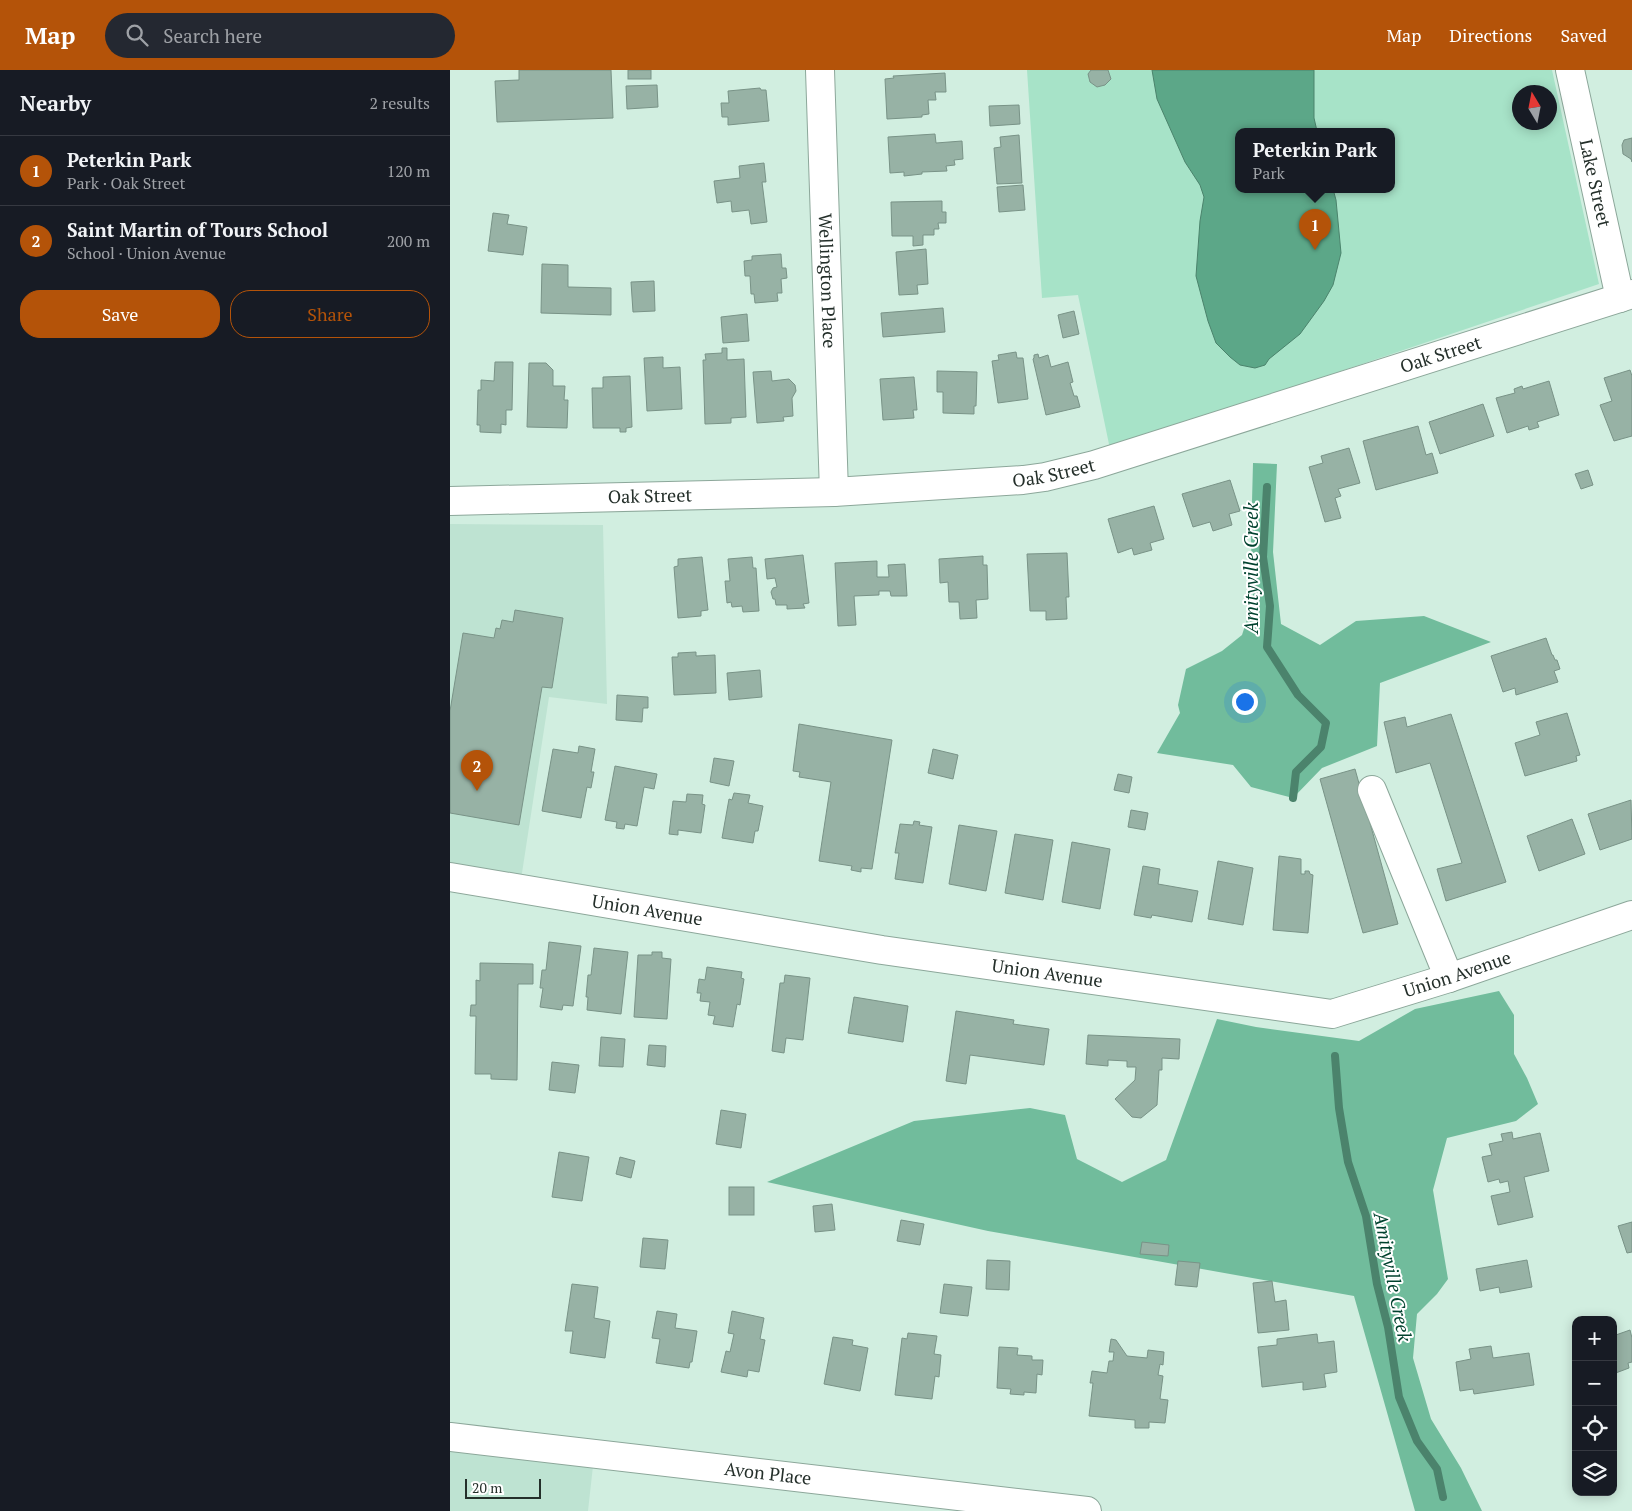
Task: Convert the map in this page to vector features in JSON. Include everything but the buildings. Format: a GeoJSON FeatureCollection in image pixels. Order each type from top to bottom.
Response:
{"type":"FeatureCollection","features":[{"type":"Feature","properties":{"kind":"street","name":"Wellington Place"},"geometry":{"type":"LineString","coordinates":[[820,70],[834,492]]}},
{"type":"Feature","properties":{"kind":"street","name":"Lake Street"},"geometry":{"type":"LineString","coordinates":[[1570,70],[1626,296]]}},
{"type":"Feature","properties":{"kind":"street","name":"Oak Street"},"geometry":{"type":"LineString","coordinates":[[450,501],[834,492],[1024,480],[1045,477],[1094,465],[1626,296]]}},
{"type":"Feature","properties":{"kind":"street"},"geometry":{"type":"LineString","coordinates":[[1372,790],[1449,978]]}},
{"type":"Feature","properties":{"kind":"street","name":"Union Avenue"},"geometry":{"type":"LineString","coordinates":[[450,876],[882,950],[1332,1014],[1449,978],[1632,915]]}},
{"type":"Feature","properties":{"kind":"street","name":"Avon Place"},"geometry":{"type":"LineString","coordinates":[[450,1437],[1087,1511]]}},
{"type":"Feature","properties":{"kind":"shaded area"},"geometry":{"type":"Polygon","coordinates":[[[1027,70],[1552,70],[1555,85],[1512,85],[1512,130],[1557,130],[1557,93],[1599,284],[1110,449],[1078,295],[1042,298],[1027,70]]]}},
{"type":"Feature","properties":{"kind":"shaded area"},"geometry":{"type":"Polygon","coordinates":[[[1152,70],[1314,70],[1314,118],[1316,128],[1235,128],[1235,193],[1334,193],[1336,200],[1341,253],[1333,285],[1300,334],[1269,359],[1265,365],[1255,368],[1240,365],[1216,343],[1196,276],[1200,221],[1204,197],[1200,185],[1185,162],[1157,99],[1152,70]]]}},
{"type":"Feature","properties":{"kind":"shaded area"},"geometry":{"type":"Polygon","coordinates":[[[1253,463],[1277,464],[1273,552],[1281,624],[1320,645],[1356,621],[1424,616],[1491,642],[1380,683],[1377,746],[1322,768],[1293,798],[1251,787],[1233,765],[1157,753],[1180,713],[1178,705],[1186,669],[1222,651],[1242,635],[1253,601],[1251,541],[1253,463]]]}},
{"type":"Feature","properties":{"kind":"shaded area"},"geometry":{"type":"Polygon","coordinates":[[[450,524],[603,525],[607,704],[549,697],[520,886],[450,875],[450,524]]]}},
{"type":"Feature","properties":{"kind":"shaded area"},"geometry":{"type":"Polygon","coordinates":[[[1499,991],[1514,1015],[1514,1054],[1538,1104],[1516,1121],[1447,1138],[1433,1190],[1448,1279],[1437,1294],[1417,1314],[1413,1358],[1431,1419],[1461,1468],[1482,1511],[1415,1511],[1354,1296],[988,1231],[767,1182],[914,1121],[1030,1108],[1065,1115],[1077,1159],[1122,1182],[1166,1160],[1217,1019],[1256,1027],[1359,1041],[1415,1009],[1499,991]]]}},
{"type":"Feature","properties":{"kind":"shaded area"},"geometry":{"type":"Polygon","coordinates":[[[450,1447],[593,1466],[588,1511],[450,1511],[450,1447]]]}},
{"type":"Feature","properties":{"kind":"waterway","name":"Amityville Creek"},"geometry":{"type":"LineString","coordinates":[[1267,487],[1263,557],[1270,606],[1267,647],[1298,695],[1326,723],[1321,747],[1296,772],[1293,798]]}},
{"type":"Feature","properties":{"kind":"waterway","name":"Amityville Creek"},"geometry":{"type":"LineString","coordinates":[[1335,1056],[1339,1108],[1348,1162],[1366,1216],[1377,1284],[1388,1327],[1399,1397],[1417,1441],[1437,1469],[1443,1497]]}},
{"type":"Feature","properties":{"kind":"place","name":"Peterkin Park"},"geometry":{"type":"Point","coordinates":[1315,250]}},
{"type":"Feature","properties":{"kind":"place","name":"Saint Martin of Tours School"},"geometry":{"type":"Point","coordinates":[477,791]}}]}
